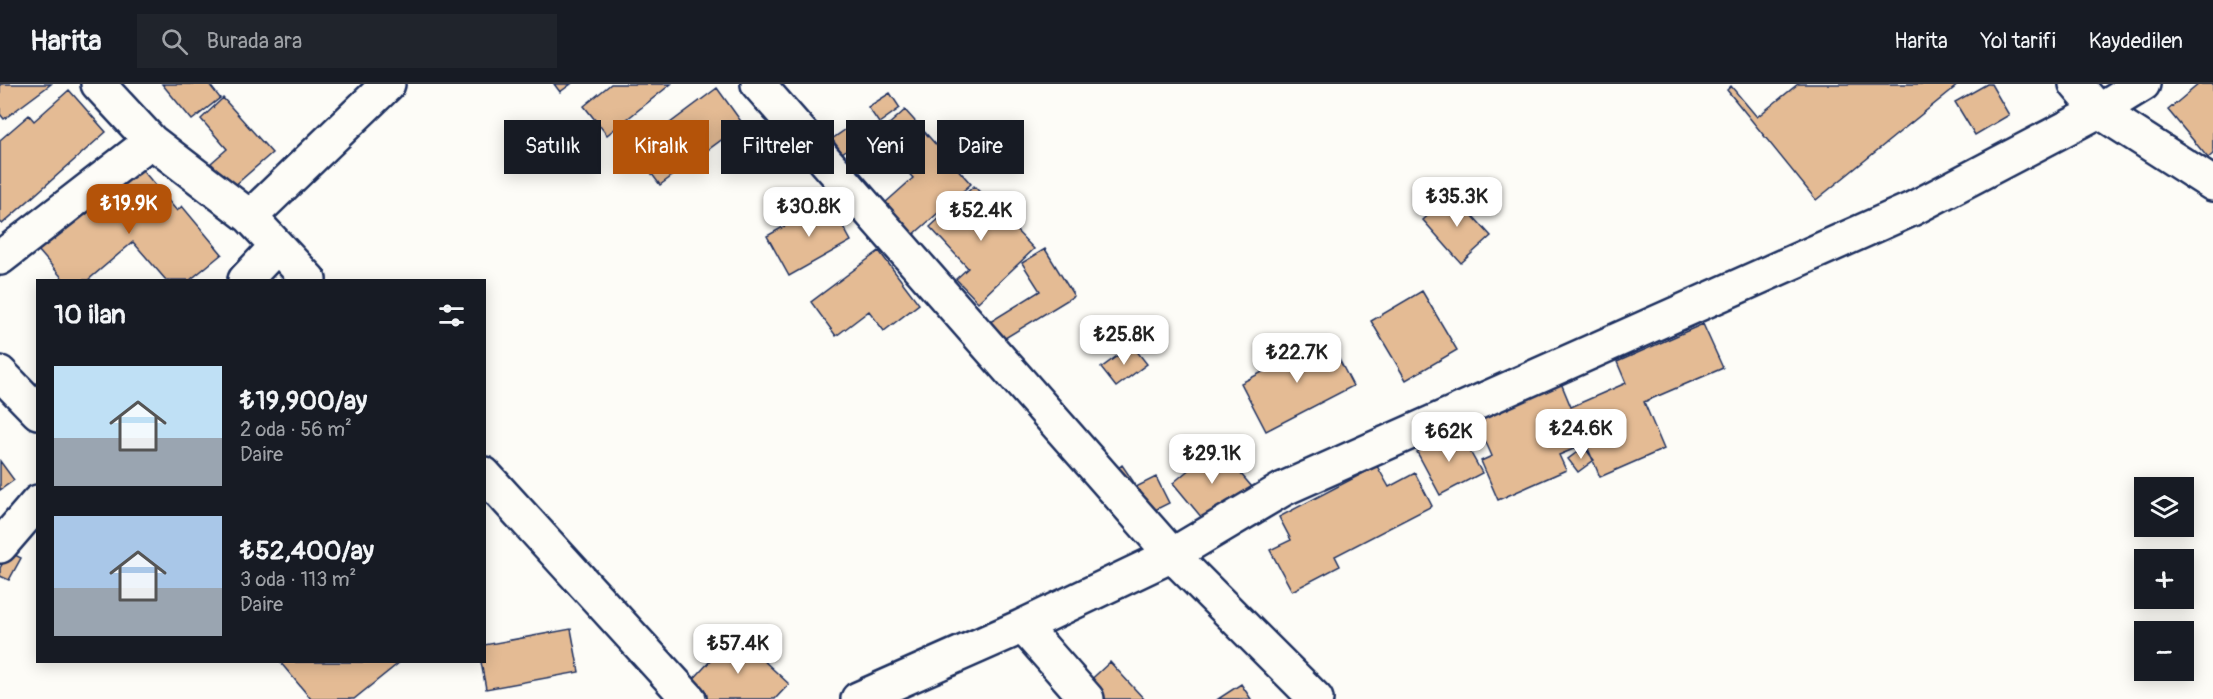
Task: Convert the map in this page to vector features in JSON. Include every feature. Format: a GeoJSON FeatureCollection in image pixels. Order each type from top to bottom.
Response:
{"type":"FeatureCollection","features":[{"type":"Feature","properties":{"kind":"street"},"geometry":{"type":"LineString","coordinates":[[98,84],[151,141],[250,218],[308,279]]}},
{"type":"Feature","properties":{"kind":"street"},"geometry":{"type":"LineString","coordinates":[[250,218],[388,84]]}},
{"type":"Feature","properties":{"kind":"street"},"geometry":{"type":"LineString","coordinates":[[758,84],[1172,555],[1316,699]]}},
{"type":"Feature","properties":{"kind":"street"},"geometry":{"type":"LineString","coordinates":[[2076,84],[2099,111],[2213,184]]}},
{"type":"Feature","properties":{"kind":"street"},"geometry":{"type":"LineString","coordinates":[[858,699],[1023,626],[1172,555],[1283,489],[1912,209],[2099,111],[2143,84]]}},
{"type":"Feature","properties":{"kind":"street"},"geometry":{"type":"LineString","coordinates":[[0,258],[151,141]]}},
{"type":"Feature","properties":{"kind":"street"},"geometry":{"type":"LineString","coordinates":[[245,279],[277,246]]}},
{"type":"Feature","properties":{"kind":"street"},"geometry":{"type":"LineString","coordinates":[[0,373],[36,410]]}},
{"type":"Feature","properties":{"kind":"street"},"geometry":{"type":"LineString","coordinates":[[486,476],[689,699]]}},
{"type":"Feature","properties":{"kind":"street"},"geometry":{"type":"LineString","coordinates":[[0,546],[36,504]]}},
{"type":"Feature","properties":{"kind":"street"},"geometry":{"type":"LineString","coordinates":[[1023,626],[1088,699]]}},
{"type":"Feature","properties":{"kind":"building"},"geometry":{"type":"Polygon","coordinates":[[[0,84],[51,84],[4,119],[0,114],[0,84]]]}},
{"type":"Feature","properties":{"kind":"building"},"geometry":{"type":"Polygon","coordinates":[[[162,84],[209,84],[220,98],[192,120],[162,84]]]}},
{"type":"Feature","properties":{"kind":"building"},"geometry":{"type":"Polygon","coordinates":[[[554,84],[571,84],[560,92],[554,84]]]}},
{"type":"Feature","properties":{"kind":"building"},"geometry":{"type":"Polygon","coordinates":[[[611,84],[671,84],[626,120],[613,120],[613,130],[607,135],[601,127],[601,120],[595,120],[584,106],[611,84]]]}},
{"type":"Feature","properties":{"kind":"building"},"geometry":{"type":"Polygon","coordinates":[[[1798,84],[1959,84],[1816,200],[1727,90],[1731,86],[1757,117],[1798,84]]]}},
{"type":"Feature","properties":{"kind":"building"},"geometry":{"type":"Polygon","coordinates":[[[1991,84],[2009,115],[1975,135],[1955,102],[1991,84]]]}},
{"type":"Feature","properties":{"kind":"building"},"geometry":{"type":"Polygon","coordinates":[[[2199,84],[2213,84],[2213,154],[2208,158],[2168,110],[2199,84]]]}},
{"type":"Feature","properties":{"kind":"building"},"geometry":{"type":"Polygon","coordinates":[[[717,88],[740,120],[721,120],[721,140],[709,149],[709,120],[674,120],[717,88]]]}},
{"type":"Feature","properties":{"kind":"building"},"geometry":{"type":"Polygon","coordinates":[[[69,90],[106,132],[2,224],[0,221],[0,140],[29,115],[34,121],[69,90]]]}},
{"type":"Feature","properties":{"kind":"building"},"geometry":{"type":"Polygon","coordinates":[[[890,93],[900,108],[883,120],[877,120],[868,107],[890,93]]]}},
{"type":"Feature","properties":{"kind":"building"},"geometry":{"type":"Polygon","coordinates":[[[223,98],[272,153],[233,187],[211,163],[227,149],[201,119],[223,98]]]}},
{"type":"Feature","properties":{"kind":"building"},"geometry":{"type":"Polygon","coordinates":[[[905,110],[914,120],[894,120],[905,110]]]}},
{"type":"Feature","properties":{"kind":"building"},"geometry":{"type":"Polygon","coordinates":[[[846,129],[846,150],[842,153],[834,142],[834,138],[846,129]]]}},
{"type":"Feature","properties":{"kind":"building"},"geometry":{"type":"Polygon","coordinates":[[[925,132],[937,146],[937,174],[962,174],[971,184],[913,235],[885,203],[913,178],[909,174],[925,174],[925,132]]]}},
{"type":"Feature","properties":{"kind":"building"},"geometry":{"type":"Polygon","coordinates":[[[140,167],[177,211],[182,206],[222,254],[191,279],[165,279],[133,242],[89,279],[63,279],[32,243],[68,213],[75,221],[140,167]]]}},
{"type":"Feature","properties":{"kind":"building"},"geometry":{"type":"Polygon","coordinates":[[[652,174],[675,174],[660,185],[652,174]]]}},
{"type":"Feature","properties":{"kind":"building"},"geometry":{"type":"Polygon","coordinates":[[[974,186],[1034,249],[978,302],[956,279],[968,268],[930,227],[974,186]]]}},
{"type":"Feature","properties":{"kind":"building"},"geometry":{"type":"Polygon","coordinates":[[[1452,193],[1491,236],[1461,263],[1423,220],[1452,193]]]}},
{"type":"Feature","properties":{"kind":"building"},"geometry":{"type":"Polygon","coordinates":[[[829,201],[851,241],[789,276],[767,236],[829,201]]]}},
{"type":"Feature","properties":{"kind":"building"},"geometry":{"type":"Polygon","coordinates":[[[1045,249],[1074,296],[1002,340],[990,322],[1040,291],[1022,263],[1045,249]]]}},
{"type":"Feature","properties":{"kind":"building"},"geometry":{"type":"Polygon","coordinates":[[[879,251],[919,304],[884,331],[869,311],[836,336],[811,302],[879,251]]]}},
{"type":"Feature","properties":{"kind":"building"},"geometry":{"type":"Polygon","coordinates":[[[1422,291],[1457,350],[1406,380],[1371,321],[1422,291]]]}},
{"type":"Feature","properties":{"kind":"building"},"geometry":{"type":"Polygon","coordinates":[[[1703,324],[1723,368],[1644,402],[1664,449],[1600,477],[1586,444],[1559,455],[1566,470],[1498,500],[1481,461],[1492,456],[1476,420],[1561,383],[1571,407],[1626,383],[1617,362],[1703,324]]]}},
{"type":"Feature","properties":{"kind":"building"},"geometry":{"type":"Polygon","coordinates":[[[1328,338],[1353,386],[1266,431],[1241,383],[1328,338]]]}},
{"type":"Feature","properties":{"kind":"building"},"geometry":{"type":"Polygon","coordinates":[[[1132,345],[1147,364],[1116,387],[1101,368],[1132,345]]]}},
{"type":"Feature","properties":{"kind":"building"},"geometry":{"type":"Polygon","coordinates":[[[1458,430],[1482,473],[1440,495],[1417,452],[1458,430]]]}},
{"type":"Feature","properties":{"kind":"building"},"geometry":{"type":"Polygon","coordinates":[[[1217,446],[1252,487],[1207,524],[1173,483],[1217,446]]]}},
{"type":"Feature","properties":{"kind":"building"},"geometry":{"type":"Polygon","coordinates":[[[1584,447],[1594,460],[1578,472],[1568,459],[1584,447]]]}},
{"type":"Feature","properties":{"kind":"building"},"geometry":{"type":"Polygon","coordinates":[[[0,461],[14,480],[0,490],[0,461]]]}},
{"type":"Feature","properties":{"kind":"building"},"geometry":{"type":"Polygon","coordinates":[[[1122,465],[1135,484],[1125,491],[1112,473],[1122,465]]]}},
{"type":"Feature","properties":{"kind":"building"},"geometry":{"type":"Polygon","coordinates":[[[1377,466],[1389,487],[1415,473],[1432,506],[1335,556],[1340,566],[1292,591],[1270,550],[1291,540],[1279,517],[1377,466]]]}},
{"type":"Feature","properties":{"kind":"building"},"geometry":{"type":"Polygon","coordinates":[[[1156,477],[1169,503],[1149,513],[1136,487],[1156,477]]]}},
{"type":"Feature","properties":{"kind":"building"},"geometry":{"type":"Polygon","coordinates":[[[9,552],[21,558],[9,580],[0,576],[0,568],[9,552]]]}},
{"type":"Feature","properties":{"kind":"building"},"geometry":{"type":"Polygon","coordinates":[[[571,629],[579,672],[486,689],[481,663],[486,663],[486,645],[571,629]]]}},
{"type":"Feature","properties":{"kind":"building"},"geometry":{"type":"Polygon","coordinates":[[[735,634],[789,684],[775,699],[704,699],[689,684],[735,634]]]}},
{"type":"Feature","properties":{"kind":"building"},"geometry":{"type":"Polygon","coordinates":[[[1110,662],[1144,699],[1070,699],[1110,662]]]}},
{"type":"Feature","properties":{"kind":"building"},"geometry":{"type":"Polygon","coordinates":[[[281,663],[399,663],[354,699],[311,699],[281,663]]]}},
{"type":"Feature","properties":{"kind":"building"},"geometry":{"type":"Polygon","coordinates":[[[1241,684],[1251,699],[1218,699],[1241,684]]]}}]}
